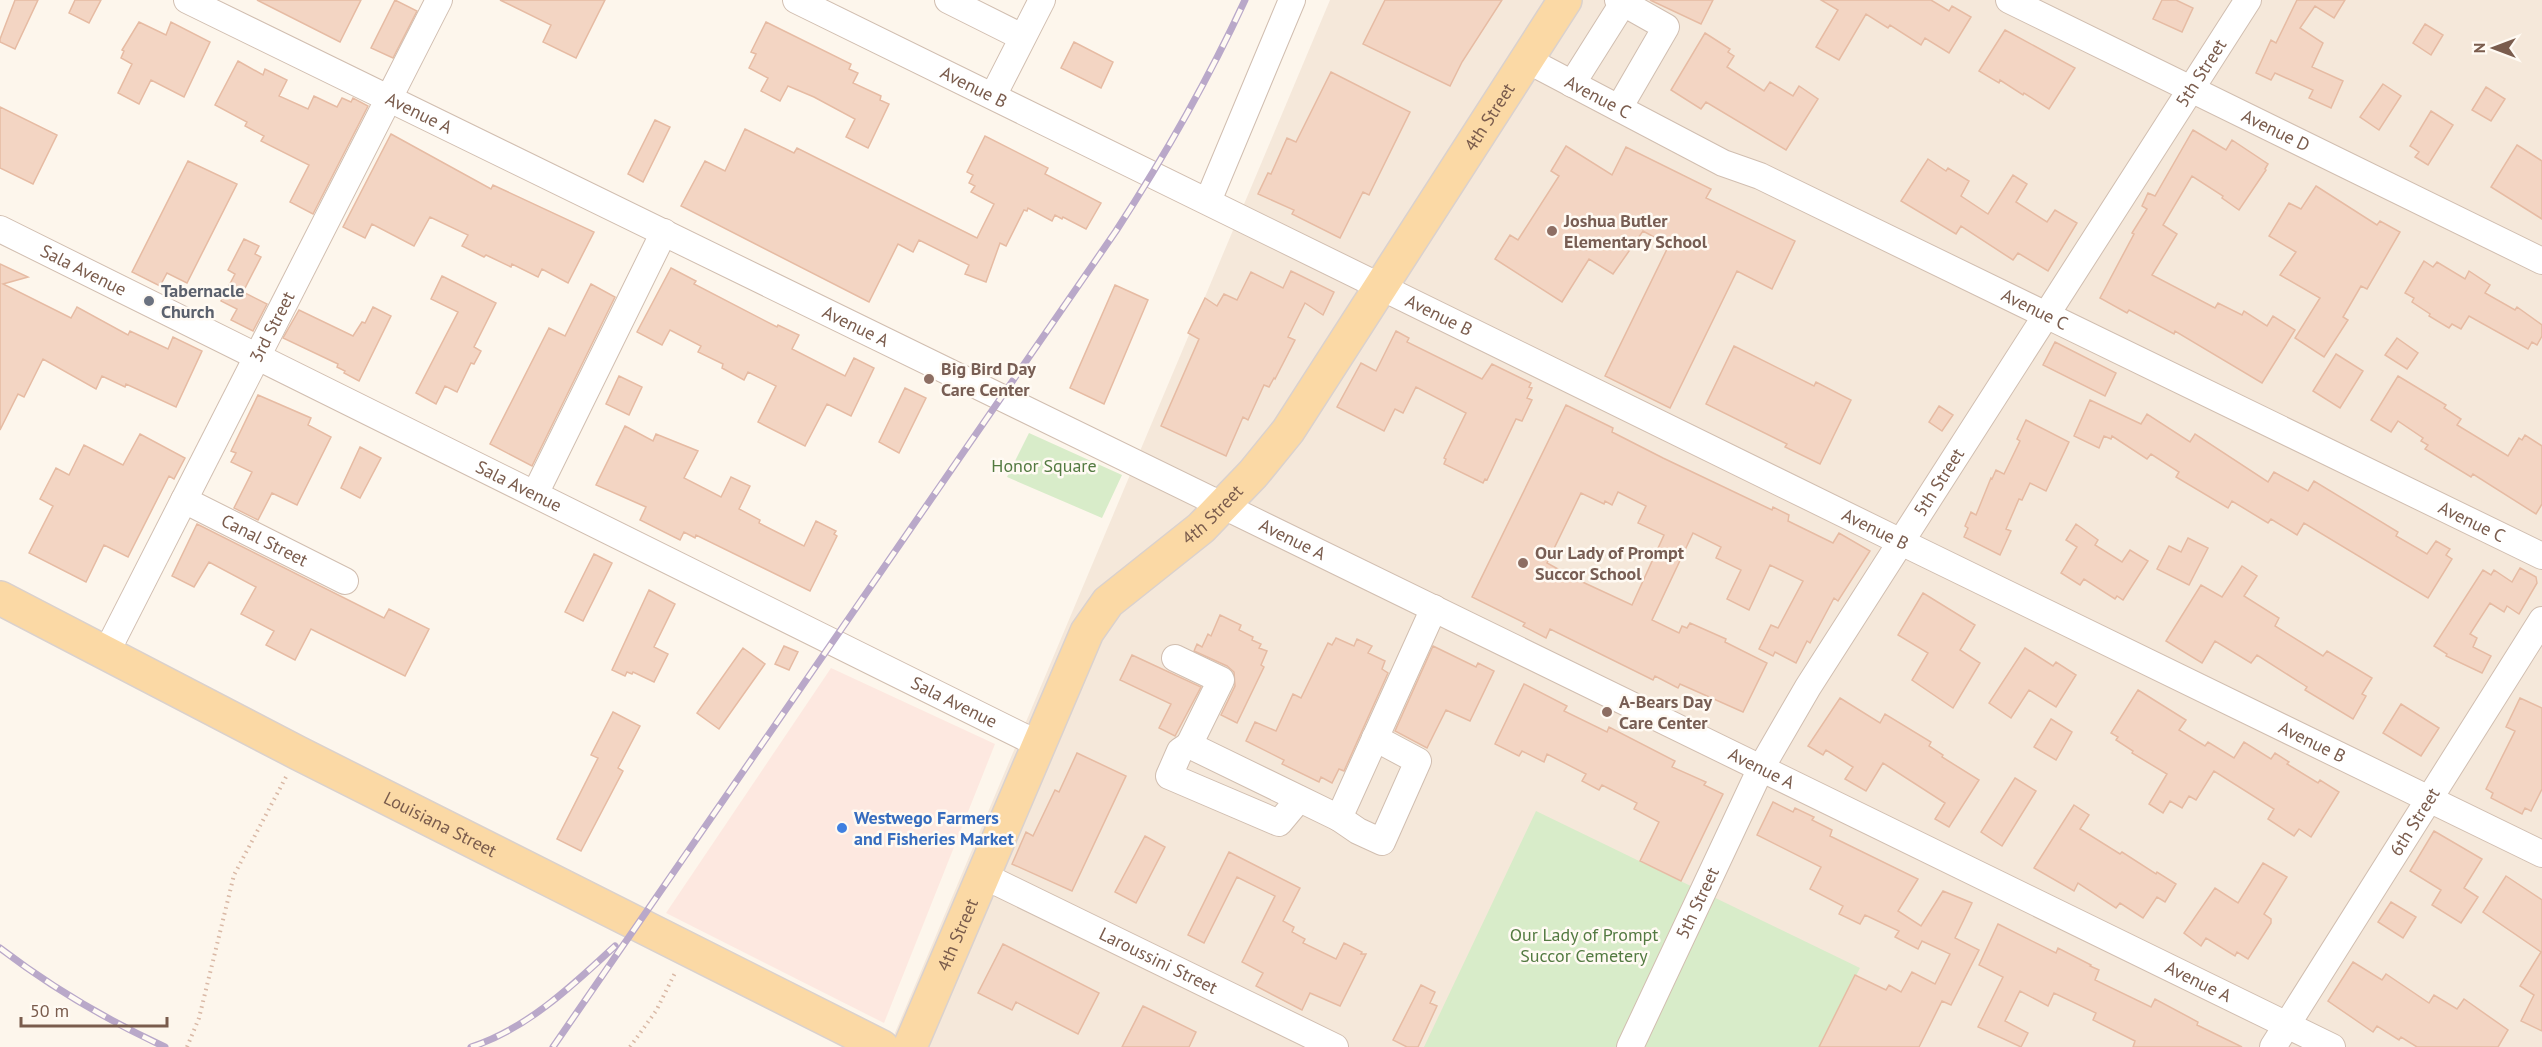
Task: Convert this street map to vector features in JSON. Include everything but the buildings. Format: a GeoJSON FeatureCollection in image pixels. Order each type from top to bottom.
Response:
{"type":"FeatureCollection","features":[{"type":"Feature","properties":{"kind":"main road","name":"4th Street"},"geometry":{"type":"LineString","coordinates":[[910,1047],[1086,632],[1108,602],[1201,528],[1253,474],[1288,431],[1565,0]]}},
{"type":"Feature","properties":{"kind":"main road","name":"Louisiana Street"},"geometry":{"type":"LineString","coordinates":[[0,598],[298,753],[882,1047]]}},
{"type":"Feature","properties":{"kind":"street","name":"Avenue A"},"geometry":{"type":"LineString","coordinates":[[187,0],[2332,1047]]}},
{"type":"Feature","properties":{"kind":"street","name":"3rd Street"},"geometry":{"type":"LineString","coordinates":[[105,653],[391,98],[439,0]]}},
{"type":"Feature","properties":{"kind":"street","name":"Avenue B"},"geometry":{"type":"LineString","coordinates":[[796,0],[1900,542],[2542,854]]}},
{"type":"Feature","properties":{"kind":"street"},"geometry":{"type":"LineString","coordinates":[[948,0],[1022,37]]}},
{"type":"Feature","properties":{"kind":"street"},"geometry":{"type":"LineString","coordinates":[[993,96],[1042,0]]}},
{"type":"Feature","properties":{"kind":"street"},"geometry":{"type":"LineString","coordinates":[[1208,201],[1292,0]]}},
{"type":"Feature","properties":{"kind":"street","name":"Avenue D"},"geometry":{"type":"LineString","coordinates":[[2009,0],[2542,261]]}},
{"type":"Feature","properties":{"kind":"street","name":"5th Street"},"geometry":{"type":"LineString","coordinates":[[1630,1047],[1761,768],[1808,687],[2248,0]]}},
{"type":"Feature","properties":{"kind":"street"},"geometry":{"type":"LineString","coordinates":[[1572,84],[1621,2],[1666,27],[1619,108]]}},
{"type":"Feature","properties":{"kind":"street","name":"Avenue C"},"geometry":{"type":"LineString","coordinates":[[1527,60],[1723,163],[1760,176],[2542,556]]}},
{"type":"Feature","properties":{"kind":"street","name":"Sala Avenue"},"geometry":{"type":"LineString","coordinates":[[0,229],[1038,744]]}},
{"type":"Feature","properties":{"kind":"street"},"geometry":{"type":"LineString","coordinates":[[535,494],[664,232]]}},
{"type":"Feature","properties":{"kind":"street","name":"Canal Street"},"geometry":{"type":"LineString","coordinates":[[184,500],[345,580]]}},
{"type":"Feature","properties":{"kind":"street"},"geometry":{"type":"LineString","coordinates":[[1339,818],[1434,608]]}},
{"type":"Feature","properties":{"kind":"street","name":"6th Street"},"geometry":{"type":"LineString","coordinates":[[2272,1047],[2542,620]]}},
{"type":"Feature","properties":{"kind":"street"},"geometry":{"type":"LineString","coordinates":[[1175,657],[1221,680],[1189,745],[1180,751],[1169,776],[1279,823],[1299,799]]}},
{"type":"Feature","properties":{"kind":"street"},"geometry":{"type":"LineString","coordinates":[[1189,745],[1339,818],[1358,831],[1382,842],[1418,761],[1375,738]]}},
{"type":"Feature","properties":{"kind":"street","name":"Laroussini Street"},"geometry":{"type":"LineString","coordinates":[[982,875],[1335,1047]]}},
{"type":"Feature","properties":{"kind":"path"},"geometry":{"type":"LineString","coordinates":[[187,1047],[199,1018],[234,875],[298,753]]}},
{"type":"Feature","properties":{"kind":"path"},"geometry":{"type":"LineString","coordinates":[[630,1047],[656,1011],[687,949]]}},
{"type":"Feature","properties":{"kind":"shaded area"},"geometry":{"type":"Polygon","coordinates":[[[1330,0],[2542,0],[2542,1047],[889,1047],[1330,0]]]}},
{"type":"Feature","properties":{"kind":"shaded area","name":"Westwego Farmers and Fisheries Market"},"geometry":{"type":"Polygon","coordinates":[[[831,668],[995,744],[884,1023],[666,913],[831,668]]]}},
{"type":"Feature","properties":{"kind":"green space","name":"Honor Square"},"geometry":{"type":"Polygon","coordinates":[[[1029,433],[1122,475],[1102,518],[1007,477],[1029,433]]]}},
{"type":"Feature","properties":{"kind":"green space","name":"Our Lady of Prompt Succor Cemetery"},"geometry":{"type":"Polygon","coordinates":[[[1536,811],[1860,968],[1820,1047],[1424,1047],[1536,811]]]}},
{"type":"Feature","properties":{"kind":"railway"},"geometry":{"type":"LineString","coordinates":[[553,1047],[1116,231],[1185,118],[1245,0]]}},
{"type":"Feature","properties":{"kind":"railway"},"geometry":{"type":"LineString","coordinates":[[471,1047],[492,1039],[530,1017],[566,990],[615,946]]}},
{"type":"Feature","properties":{"kind":"railway"},"geometry":{"type":"LineString","coordinates":[[0,948],[80,1002],[165,1047]]}},
{"type":"Feature","properties":{"kind":"place","name":"Joshua Butler Elementary School"},"geometry":{"type":"Point","coordinates":[1552,231]}},
{"type":"Feature","properties":{"kind":"place","name":"Tabernacle Church"},"geometry":{"type":"Point","coordinates":[149,301]}},
{"type":"Feature","properties":{"kind":"place","name":"Big Bird Day Care Center"},"geometry":{"type":"Point","coordinates":[929,379]}},
{"type":"Feature","properties":{"kind":"place","name":"Our Lady of Prompt Succor School"},"geometry":{"type":"Point","coordinates":[1523,563]}},
{"type":"Feature","properties":{"kind":"place","name":"A-Bears Day Care Center"},"geometry":{"type":"Point","coordinates":[1607,712]}},
{"type":"Feature","properties":{"kind":"place","name":"Westwego Farmers and Fisheries Market"},"geometry":{"type":"Point","coordinates":[842,828]}}]}
